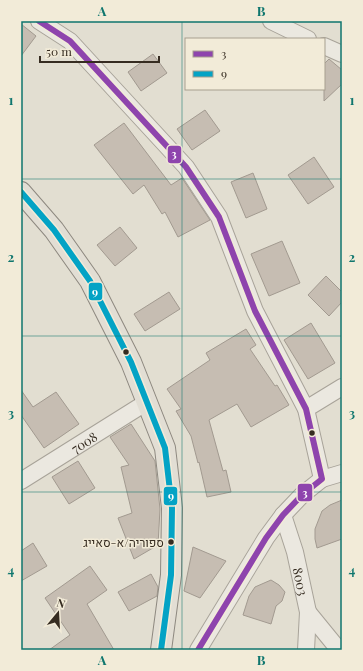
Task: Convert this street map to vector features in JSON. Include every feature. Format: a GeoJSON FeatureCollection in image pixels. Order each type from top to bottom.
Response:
{"type":"FeatureCollection","features":[{"type":"Feature","properties":{"kind":"main road"},"geometry":{"type":"LineString","coordinates":[[21,192],[54,230],[90,281],[131,362],[165,448],[172,508],[171,575],[162,650]]}},
{"type":"Feature","properties":{"kind":"street"},"geometry":{"type":"LineString","coordinates":[[39,21],[70,41],[186,166],[219,217],[255,311],[306,409],[322,479]]}},
{"type":"Feature","properties":{"kind":"street"},"geometry":{"type":"LineString","coordinates":[[271,21],[306,38]]}},
{"type":"Feature","properties":{"kind":"street"},"geometry":{"type":"LineString","coordinates":[[325,46],[342,54]]}},
{"type":"Feature","properties":{"kind":"street"},"geometry":{"type":"LineString","coordinates":[[306,409],[342,387]]}},
{"type":"Feature","properties":{"kind":"street","name":"7008"},"geometry":{"type":"LineString","coordinates":[[21,481],[147,402]]}},
{"type":"Feature","properties":{"kind":"street"},"geometry":{"type":"LineString","coordinates":[[198,650],[266,538],[283,515],[302,495],[322,479],[342,473]]}},
{"type":"Feature","properties":{"kind":"street","name":"8003"},"geometry":{"type":"LineString","coordinates":[[283,515],[295,552],[308,612],[306,650]]}},
{"type":"Feature","properties":{"kind":"street"},"geometry":{"type":"LineString","coordinates":[[308,612],[339,650]]}},
{"type":"Feature","properties":{"kind":"building"},"geometry":{"type":"Polygon","coordinates":[[[21,24],[36,36],[21,56],[21,24]]]}},
{"type":"Feature","properties":{"kind":"building"},"geometry":{"type":"Polygon","coordinates":[[[153,54],[167,73],[141,91],[128,72],[153,54]]]}},
{"type":"Feature","properties":{"kind":"building"},"geometry":{"type":"Polygon","coordinates":[[[329,59],[342,70],[342,84],[324,101],[325,90],[325,63],[329,59]]]}},
{"type":"Feature","properties":{"kind":"building"},"geometry":{"type":"Polygon","coordinates":[[[205,110],[220,131],[192,150],[177,129],[205,110]]]}},
{"type":"Feature","properties":{"kind":"building"},"geometry":{"type":"Polygon","coordinates":[[[124,123],[171,185],[182,178],[210,220],[178,237],[165,212],[162,214],[144,185],[133,194],[94,145],[124,123]]]}},
{"type":"Feature","properties":{"kind":"building"},"geometry":{"type":"Polygon","coordinates":[[[314,157],[334,187],[308,204],[288,175],[314,157]]]}},
{"type":"Feature","properties":{"kind":"building"},"geometry":{"type":"Polygon","coordinates":[[[253,173],[267,209],[246,218],[231,182],[253,173]]]}},
{"type":"Feature","properties":{"kind":"building"},"geometry":{"type":"Polygon","coordinates":[[[120,227],[137,248],[115,266],[97,245],[120,227]]]}},
{"type":"Feature","properties":{"kind":"building"},"geometry":{"type":"Polygon","coordinates":[[[282,241],[300,283],[269,296],[251,254],[282,241]]]}},
{"type":"Feature","properties":{"kind":"building"},"geometry":{"type":"Polygon","coordinates":[[[326,276],[342,292],[342,302],[329,316],[308,295],[326,276]]]}},
{"type":"Feature","properties":{"kind":"building"},"geometry":{"type":"Polygon","coordinates":[[[169,292],[180,309],[145,331],[134,314],[169,292]]]}},
{"type":"Feature","properties":{"kind":"building"},"geometry":{"type":"Polygon","coordinates":[[[311,323],[335,363],[308,379],[284,340],[311,323]]]}},
{"type":"Feature","properties":{"kind":"building"},"geometry":{"type":"Polygon","coordinates":[[[246,329],[256,345],[250,349],[275,386],[277,385],[289,405],[251,427],[237,404],[209,420],[223,471],[226,470],[231,492],[207,497],[191,436],[176,411],[181,409],[167,389],[210,360],[206,353],[246,329]]]}},
{"type":"Feature","properties":{"kind":"building"},"geometry":{"type":"Polygon","coordinates":[[[21,390],[33,407],[56,392],[79,424],[44,448],[21,415],[21,390]]]}},
{"type":"Feature","properties":{"kind":"building"},"geometry":{"type":"Polygon","coordinates":[[[131,424],[155,461],[160,509],[158,545],[134,559],[118,518],[132,513],[121,467],[129,465],[110,437],[131,424]]]}},
{"type":"Feature","properties":{"kind":"building"},"geometry":{"type":"Polygon","coordinates":[[[78,461],[95,488],[69,504],[52,477],[78,461]]]}},
{"type":"Feature","properties":{"kind":"building"},"geometry":{"type":"Polygon","coordinates":[[[342,500],[342,539],[317,548],[315,529],[322,511],[330,505],[342,500]]]}},
{"type":"Feature","properties":{"kind":"building"},"geometry":{"type":"Polygon","coordinates":[[[33,543],[47,566],[21,581],[21,551],[33,543]]]}},
{"type":"Feature","properties":{"kind":"building"},"geometry":{"type":"Polygon","coordinates":[[[193,547],[226,561],[200,598],[184,591],[193,547]]]}},
{"type":"Feature","properties":{"kind":"building"},"geometry":{"type":"Polygon","coordinates":[[[90,566],[107,590],[87,604],[114,650],[49,650],[70,635],[45,598],[90,566]]]}},
{"type":"Feature","properties":{"kind":"building"},"geometry":{"type":"Polygon","coordinates":[[[151,574],[158,587],[157,596],[129,611],[118,592],[151,574]]]}},
{"type":"Feature","properties":{"kind":"building"},"geometry":{"type":"Polygon","coordinates":[[[271,580],[279,585],[285,592],[282,601],[276,606],[271,624],[243,615],[249,596],[255,587],[271,580]]]}},
{"type":"Feature","properties":{"kind":"transit line","name":"3"},"geometry":{"type":"LineString","coordinates":[[39,21],[70,41],[186,167],[219,217],[255,311],[306,409],[322,479],[302,495],[283,515],[266,538],[198,650]]}},
{"type":"Feature","properties":{"kind":"transit line","name":"9"},"geometry":{"type":"LineString","coordinates":[[21,192],[54,230],[90,281],[131,362],[165,448],[172,508],[171,575],[161,650]]}},
{"type":"Feature","properties":{"kind":"place","name":"ספוריה/א-סאייג"},"geometry":{"type":"Point","coordinates":[171,542]}}]}
